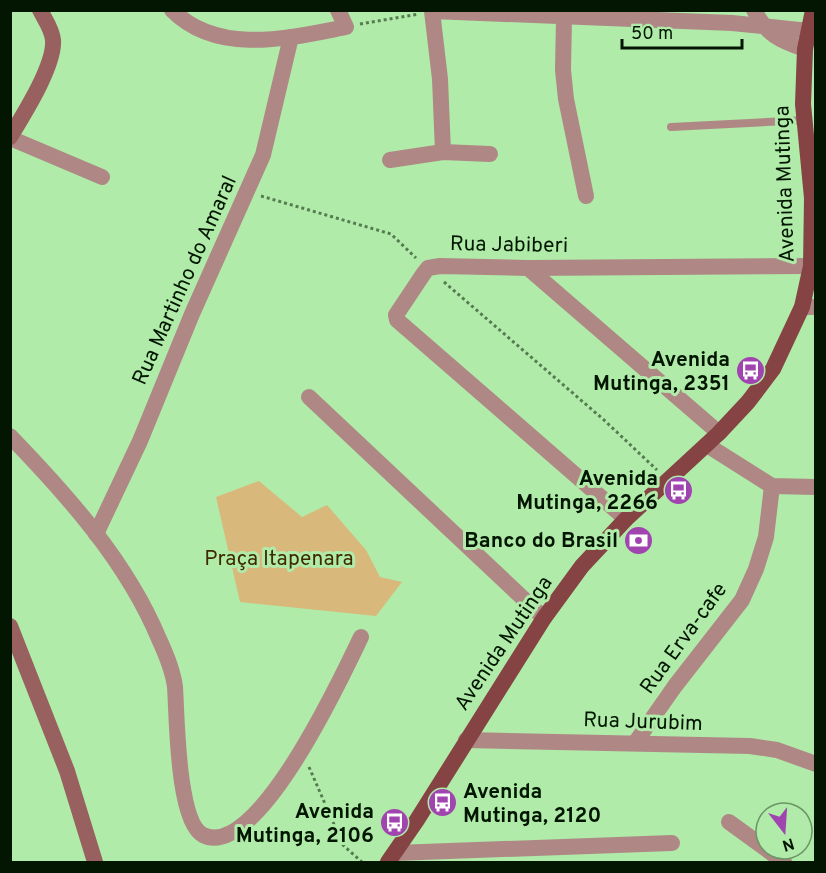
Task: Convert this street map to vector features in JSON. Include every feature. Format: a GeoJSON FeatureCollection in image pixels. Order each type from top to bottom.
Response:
{"type":"FeatureCollection","features":[{"type":"Feature","properties":{"kind":"main road"},"geometry":{"type":"LineString","coordinates":[[10,138],[18,113],[48,67],[53,45],[50,27],[40,10]]}},
{"type":"Feature","properties":{"kind":"main road","name":"Avenida Mutinga"},"geometry":{"type":"LineString","coordinates":[[392,858],[544,618],[582,566],[626,519],[713,439],[748,402],[773,369],[809,307],[812,273],[812,159],[803,104],[805,49],[813,10]]}},
{"type":"Feature","properties":{"kind":"main road"},"geometry":{"type":"LineString","coordinates":[[10,626],[67,771],[95,862]]}},
{"type":"Feature","properties":{"kind":"street"},"geometry":{"type":"LineString","coordinates":[[172,10],[192,28],[231,39],[291,37],[346,27],[338,10]]}},
{"type":"Feature","properties":{"kind":"street"},"geometry":{"type":"LineString","coordinates":[[443,152],[440,79],[432,11],[564,17],[757,18],[809,31]]}},
{"type":"Feature","properties":{"kind":"street"},"geometry":{"type":"LineString","coordinates":[[564,17],[563,70],[566,99],[586,196]]}},
{"type":"Feature","properties":{"kind":"street"},"geometry":{"type":"LineString","coordinates":[[757,18],[782,41],[805,49]]}},
{"type":"Feature","properties":{"kind":"street","name":"Rua Martinho do Amaral"},"geometry":{"type":"LineString","coordinates":[[96,534],[140,441],[192,314],[263,156],[291,37]]}},
{"type":"Feature","properties":{"kind":"street"},"geometry":{"type":"LineString","coordinates":[[10,138],[102,177]]}},
{"type":"Feature","properties":{"kind":"street"},"geometry":{"type":"LineString","coordinates":[[390,160],[443,152],[490,154]]}},
{"type":"Feature","properties":{"kind":"street","name":"Rua Jabiberi"},"geometry":{"type":"LineString","coordinates":[[626,519],[399,322],[396,315],[428,268],[440,266],[812,273]]}},
{"type":"Feature","properties":{"kind":"street"},"geometry":{"type":"LineString","coordinates":[[528,268],[713,439],[772,486],[816,487]]}},
{"type":"Feature","properties":{"kind":"street"},"geometry":{"type":"LineString","coordinates":[[309,397],[544,618]]}},
{"type":"Feature","properties":{"kind":"street"},"geometry":{"type":"LineString","coordinates":[[10,436],[96,534],[128,579],[151,619],[174,684],[180,777],[198,831],[204,836],[217,838],[230,834],[263,806],[302,752],[361,637]]}},
{"type":"Feature","properties":{"kind":"street","name":"Rua Erva-cafe"},"geometry":{"type":"LineString","coordinates":[[635,743],[675,686],[742,600],[756,569],[766,537],[772,486]]}},
{"type":"Feature","properties":{"kind":"street","name":"Rua Jurubim"},"geometry":{"type":"LineString","coordinates":[[466,740],[750,746],[777,750],[816,764]]}},
{"type":"Feature","properties":{"kind":"street"},"geometry":{"type":"LineString","coordinates":[[729,822],[784,862]]}},
{"type":"Feature","properties":{"kind":"street"},"geometry":{"type":"LineString","coordinates":[[392,858],[672,843]]}},
{"type":"Feature","properties":{"kind":"lane"},"geometry":{"type":"LineString","coordinates":[[671,127],[805,120]]}},
{"type":"Feature","properties":{"kind":"path"},"geometry":{"type":"LineString","coordinates":[[346,27],[432,11]]}},
{"type":"Feature","properties":{"kind":"path"},"geometry":{"type":"LineString","coordinates":[[248,192],[391,234],[604,420],[645,459]]}},
{"type":"Feature","properties":{"kind":"path"},"geometry":{"type":"LineString","coordinates":[[302,752],[344,845],[362,862]]}},
{"type":"Feature","properties":{"kind":"green space","name":"Praça Itapenara"},"geometry":{"type":"Polygon","coordinates":[[[259,481],[302,517],[327,505],[366,550],[380,577],[402,582],[376,616],[240,602],[216,497],[259,481]]]}},
{"type":"Feature","properties":{"kind":"place","name":"Avenida Mutinga, 2351"},"geometry":{"type":"Point","coordinates":[751,371]}},
{"type":"Feature","properties":{"kind":"place","name":"Avenida Mutinga, 2266"},"geometry":{"type":"Point","coordinates":[679,490]}},
{"type":"Feature","properties":{"kind":"place","name":"Banco do Brasil"},"geometry":{"type":"Point","coordinates":[639,540]}},
{"type":"Feature","properties":{"kind":"place","name":"Avenida Mutinga, 2120"},"geometry":{"type":"Point","coordinates":[442,803]}},
{"type":"Feature","properties":{"kind":"place","name":"Avenida Mutinga, 2106"},"geometry":{"type":"Point","coordinates":[395,823]}}]}
